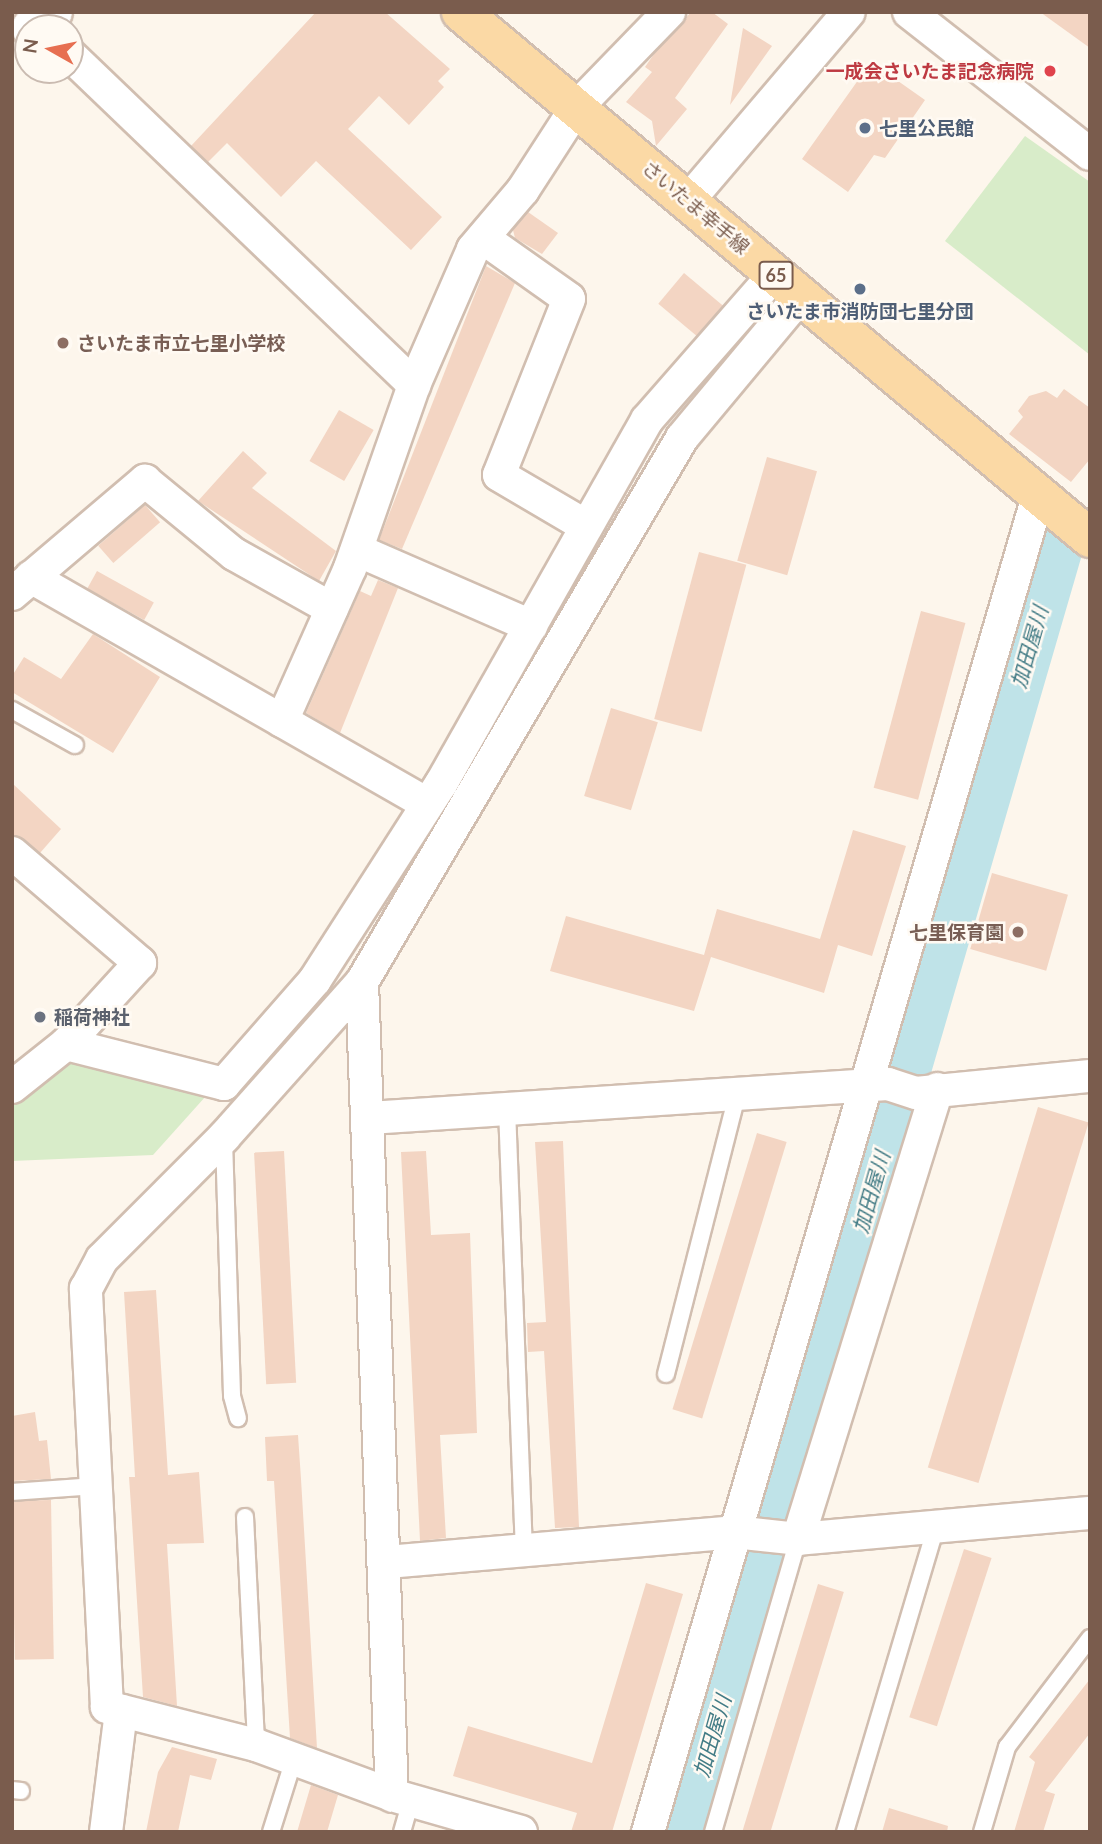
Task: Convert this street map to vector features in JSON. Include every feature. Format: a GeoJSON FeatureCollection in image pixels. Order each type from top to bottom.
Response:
{"type":"FeatureCollection","features":[{"type":"Feature","properties":{"kind":"main road","name":"さいたま幸手線"},"geometry":{"type":"LineString","coordinates":[[461,12],[1090,538]]}},
{"type":"Feature","properties":{"kind":"street"},"geometry":{"type":"LineString","coordinates":[[282,721],[356,550],[414,385],[448,299],[482,238],[523,190],[576,108],[669,12]]}},
{"type":"Feature","properties":{"kind":"street"},"geometry":{"type":"LineString","coordinates":[[688,201],[849,12]]}},
{"type":"Feature","properties":{"kind":"street"},"geometry":{"type":"LineString","coordinates":[[909,12],[1090,154]]}},
{"type":"Feature","properties":{"kind":"street"},"geometry":{"type":"LineString","coordinates":[[84,68],[414,385]]}},
{"type":"Feature","properties":{"kind":"street"},"geometry":{"type":"LineString","coordinates":[[482,238],[569,299],[499,475],[586,526]]}},
{"type":"Feature","properties":{"kind":"street"},"geometry":{"type":"LineString","coordinates":[[66,1044],[224,1084],[315,980],[427,804],[647,420],[788,285]]}},
{"type":"Feature","properties":{"kind":"street"},"geometry":{"type":"LineString","coordinates":[[521,1832],[402,1797],[256,1745],[107,1707],[86,1289],[102,1259],[224,1137],[362,982],[682,438],[788,285]]}},
{"type":"Feature","properties":{"kind":"street"},"geometry":{"type":"LineString","coordinates":[[332,609],[234,554],[145,481],[22,585],[282,721],[427,804]]}},
{"type":"Feature","properties":{"kind":"street"},"geometry":{"type":"LineString","coordinates":[[798,1539],[1038,496]]}},
{"type":"Feature","properties":{"kind":"street"},"geometry":{"type":"LineString","coordinates":[[356,550],[531,626]]}},
{"type":"Feature","properties":{"kind":"street"},"geometry":{"type":"LineString","coordinates":[[12,853],[140,963],[66,1044],[12,1087]]}},
{"type":"Feature","properties":{"kind":"street"},"geometry":{"type":"LineString","coordinates":[[362,982],[387,1562],[402,1797]]}},
{"type":"Feature","properties":{"kind":"street"},"geometry":{"type":"LineString","coordinates":[[369,1118],[1090,1076]]}},
{"type":"Feature","properties":{"kind":"street"},"geometry":{"type":"LineString","coordinates":[[648,1832],[734,1532],[901,1088]]}},
{"type":"Feature","properties":{"kind":"street"},"geometry":{"type":"LineString","coordinates":[[387,1562],[734,1532],[798,1539],[1090,1513]]}},
{"type":"Feature","properties":{"kind":"street"},"geometry":{"type":"LineString","coordinates":[[106,1832],[121,1712]]}},
{"type":"Feature","properties":{"kind":"lane"},"geometry":{"type":"LineString","coordinates":[[12,710],[75,745]]}},
{"type":"Feature","properties":{"kind":"lane"},"geometry":{"type":"LineString","coordinates":[[666,1374],[737,1095]]}},
{"type":"Feature","properties":{"kind":"lane"},"geometry":{"type":"LineString","coordinates":[[508,1109],[524,1550]]}},
{"type":"Feature","properties":{"kind":"lane"},"geometry":{"type":"LineString","coordinates":[[224,1137],[232,1396],[238,1418]]}},
{"type":"Feature","properties":{"kind":"lane"},"geometry":{"type":"LineString","coordinates":[[12,1492],[95,1486]]}},
{"type":"Feature","properties":{"kind":"lane"},"geometry":{"type":"LineString","coordinates":[[245,1517],[256,1745]]}},
{"type":"Feature","properties":{"kind":"lane"},"geometry":{"type":"LineString","coordinates":[[845,1832],[936,1527]]}},
{"type":"Feature","properties":{"kind":"lane"},"geometry":{"type":"LineString","coordinates":[[713,1832],[798,1539]]}},
{"type":"Feature","properties":{"kind":"lane"},"geometry":{"type":"LineString","coordinates":[[982,1832],[1007,1747],[1090,1638]]}},
{"type":"Feature","properties":{"kind":"lane"},"geometry":{"type":"LineString","coordinates":[[271,1832],[294,1759]]}},
{"type":"Feature","properties":{"kind":"lane"},"geometry":{"type":"LineString","coordinates":[[402,1797],[402,1832]]}},
{"type":"Feature","properties":{"kind":"green space"},"geometry":{"type":"Polygon","coordinates":[[[1025,136],[1090,182],[1090,355],[945,241],[1025,136]]]}},
{"type":"Feature","properties":{"kind":"green space"},"geometry":{"type":"Polygon","coordinates":[[[58,1059],[206,1096],[153,1155],[12,1161],[12,1096],[58,1059]]]}},
{"type":"Feature","properties":{"kind":"building"},"geometry":{"type":"Polygon","coordinates":[[[316,12],[385,12],[450,69],[438,81],[444,87],[409,125],[379,96],[348,129],[442,217],[411,250],[316,161],[281,197],[227,143],[208,162],[191,146],[316,12]]]}},
{"type":"Feature","properties":{"kind":"building"},"geometry":{"type":"Polygon","coordinates":[[[691,12],[712,12],[728,24],[675,98],[687,109],[656,146],[652,121],[626,102],[652,72],[645,67],[654,54],[691,12]]]}},
{"type":"Feature","properties":{"kind":"building"},"geometry":{"type":"Polygon","coordinates":[[[1040,12],[1090,12],[1090,48],[1040,12]]]}},
{"type":"Feature","properties":{"kind":"building"},"geometry":{"type":"Polygon","coordinates":[[[743,28],[772,46],[730,105],[743,28]]]}},
{"type":"Feature","properties":{"kind":"building","name":"七里公民館"},"geometry":{"type":"Polygon","coordinates":[[[871,62],[925,100],[885,158],[874,155],[848,192],[802,159],[871,62]]]}},
{"type":"Feature","properties":{"kind":"building"},"geometry":{"type":"Polygon","coordinates":[[[528,212],[558,233],[542,254],[515,238],[513,230],[528,212]]]}},
{"type":"Feature","properties":{"kind":"building"},"geometry":{"type":"Polygon","coordinates":[[[486,266],[515,283],[402,549],[379,540],[486,266]]]}},
{"type":"Feature","properties":{"kind":"building"},"geometry":{"type":"Polygon","coordinates":[[[684,273],[723,306],[697,336],[658,304],[684,273]]]}},
{"type":"Feature","properties":{"kind":"building"},"geometry":{"type":"Polygon","coordinates":[[[1064,389],[1090,408],[1090,459],[1071,482],[1009,434],[1023,417],[1018,411],[1029,396],[1046,391],[1057,398],[1064,389]]]}},
{"type":"Feature","properties":{"kind":"building"},"geometry":{"type":"Polygon","coordinates":[[[339,410],[374,430],[344,481],[310,461],[339,410]]]}},
{"type":"Feature","properties":{"kind":"building"},"geometry":{"type":"Polygon","coordinates":[[[243,451],[267,473],[252,488],[336,551],[319,581],[198,501],[243,451]]]}},
{"type":"Feature","properties":{"kind":"building"},"geometry":{"type":"Polygon","coordinates":[[[767,457],[817,471],[787,575],[737,561],[767,457]]]}},
{"type":"Feature","properties":{"kind":"building"},"geometry":{"type":"Polygon","coordinates":[[[145,505],[160,522],[113,563],[98,546],[145,505]]]}},
{"type":"Feature","properties":{"kind":"building"},"geometry":{"type":"Polygon","coordinates":[[[699,552],[746,565],[702,732],[654,719],[699,552]]]}},
{"type":"Feature","properties":{"kind":"building"},"geometry":{"type":"Polygon","coordinates":[[[97,571],[154,603],[144,620],[87,588],[97,571]]]}},
{"type":"Feature","properties":{"kind":"building"},"geometry":{"type":"Polygon","coordinates":[[[378,580],[398,588],[340,733],[306,713],[360,591],[371,596],[378,580]]]}},
{"type":"Feature","properties":{"kind":"building"},"geometry":{"type":"Polygon","coordinates":[[[921,611],[965,623],[918,800],[874,788],[921,611]]]}},
{"type":"Feature","properties":{"kind":"building"},"geometry":{"type":"Polygon","coordinates":[[[93,634],[160,677],[113,753],[12,692],[12,676],[24,657],[61,679],[93,634]]]}},
{"type":"Feature","properties":{"kind":"building"},"geometry":{"type":"Polygon","coordinates":[[[611,708],[658,722],[631,810],[584,796],[611,708]]]}},
{"type":"Feature","properties":{"kind":"building"},"geometry":{"type":"Polygon","coordinates":[[[12,783],[61,829],[40,853],[12,835],[12,783]]]}},
{"type":"Feature","properties":{"kind":"building"},"geometry":{"type":"Polygon","coordinates":[[[853,830],[906,846],[872,956],[838,945],[824,993],[711,957],[694,1011],[550,971],[566,916],[704,955],[717,909],[820,939],[853,830]]]}},
{"type":"Feature","properties":{"kind":"building"},"geometry":{"type":"Polygon","coordinates":[[[992,873],[1068,895],[1046,971],[970,949],[992,873]]]}},
{"type":"Feature","properties":{"kind":"building"},"geometry":{"type":"Polygon","coordinates":[[[1038,1107],[1089,1122],[978,1483],[928,1468],[1038,1107]]]}},
{"type":"Feature","properties":{"kind":"building"},"geometry":{"type":"Polygon","coordinates":[[[757,1133],[787,1142],[702,1418],[673,1409],[757,1133]]]}},
{"type":"Feature","properties":{"kind":"building"},"geometry":{"type":"Polygon","coordinates":[[[563,1141],[579,1527],[555,1528],[544,1351],[528,1352],[527,1323],[546,1322],[535,1142],[563,1141]]]}},
{"type":"Feature","properties":{"kind":"building"},"geometry":{"type":"Polygon","coordinates":[[[284,1151],[296,1383],[266,1384],[254,1153],[284,1151]]]}},
{"type":"Feature","properties":{"kind":"building"},"geometry":{"type":"Polygon","coordinates":[[[426,1151],[431,1235],[470,1233],[477,1433],[440,1435],[446,1538],[420,1541],[401,1152],[426,1151]]]}},
{"type":"Feature","properties":{"kind":"building"},"geometry":{"type":"Polygon","coordinates":[[[156,1290],[168,1475],[199,1472],[204,1543],[167,1544],[177,1706],[143,1697],[129,1477],[135,1477],[124,1292],[156,1290]]]}},
{"type":"Feature","properties":{"kind":"building"},"geometry":{"type":"Polygon","coordinates":[[[35,1412],[39,1441],[47,1440],[51,1479],[12,1481],[12,1416],[35,1412]]]}},
{"type":"Feature","properties":{"kind":"building"},"geometry":{"type":"Polygon","coordinates":[[[298,1435],[317,1748],[290,1738],[274,1481],[267,1481],[265,1437],[298,1435]]]}},
{"type":"Feature","properties":{"kind":"building"},"geometry":{"type":"Polygon","coordinates":[[[51,1500],[54,1659],[15,1660],[12,1501],[51,1500]]]}},
{"type":"Feature","properties":{"kind":"building"},"geometry":{"type":"Polygon","coordinates":[[[964,1549],[992,1558],[937,1726],[909,1717],[964,1549]]]}},
{"type":"Feature","properties":{"kind":"building"},"geometry":{"type":"Polygon","coordinates":[[[646,1583],[683,1594],[612,1832],[571,1832],[577,1813],[453,1776],[468,1726],[592,1763],[646,1583]]]}},
{"type":"Feature","properties":{"kind":"building"},"geometry":{"type":"Polygon","coordinates":[[[818,1584],[844,1592],[770,1832],[742,1832],[818,1584]]]}},
{"type":"Feature","properties":{"kind":"building"},"geometry":{"type":"Polygon","coordinates":[[[1090,1679],[1090,1733],[1045,1791],[1055,1794],[1043,1832],[1014,1832],[1035,1762],[1029,1757],[1090,1679]]]}},
{"type":"Feature","properties":{"kind":"building"},"geometry":{"type":"Polygon","coordinates":[[[172,1747],[217,1759],[211,1780],[190,1775],[178,1832],[146,1832],[158,1772],[172,1747]]]}},
{"type":"Feature","properties":{"kind":"building"},"geometry":{"type":"Polygon","coordinates":[[[311,1785],[338,1795],[327,1832],[297,1832],[311,1785]]]}},
{"type":"Feature","properties":{"kind":"building"},"geometry":{"type":"Polygon","coordinates":[[[889,1808],[948,1826],[947,1832],[882,1832],[889,1808]]]}},
{"type":"Feature","properties":{"kind":"waterway","name":"加田屋川"},"geometry":{"type":"LineString","coordinates":[[684,1832],[1057,551]]}},
{"type":"Feature","properties":{"kind":"place","name":"一成会さいたま記念病院"},"geometry":{"type":"Point","coordinates":[1050,71]}},
{"type":"Feature","properties":{"kind":"place","name":"七里公民館"},"geometry":{"type":"Point","coordinates":[865,128]}},
{"type":"Feature","properties":{"kind":"place","name":"さいたま市消防団七里分団"},"geometry":{"type":"Point","coordinates":[860,289]}},
{"type":"Feature","properties":{"kind":"place","name":"さいたま市立七里小学校"},"geometry":{"type":"Point","coordinates":[63,343]}},
{"type":"Feature","properties":{"kind":"place","name":"七里保育園"},"geometry":{"type":"Point","coordinates":[1018,932]}},
{"type":"Feature","properties":{"kind":"place","name":"稲荷神社"},"geometry":{"type":"Point","coordinates":[40,1017]}}]}
